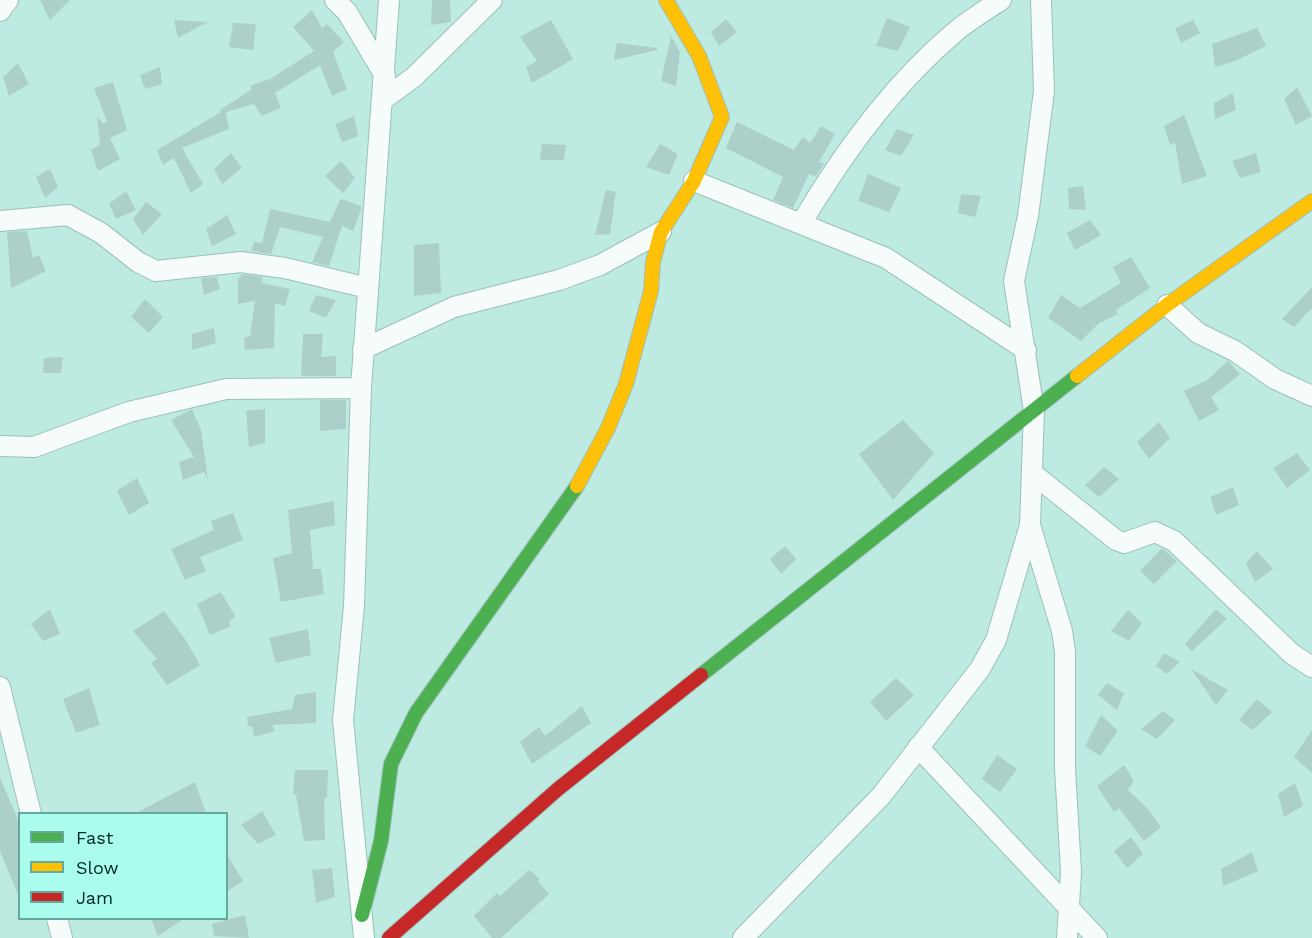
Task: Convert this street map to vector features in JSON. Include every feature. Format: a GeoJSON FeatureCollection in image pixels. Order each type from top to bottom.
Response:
{"type":"FeatureCollection","features":[{"type":"Feature","properties":{"kind":"street"},"geometry":{"type":"LineString","coordinates":[[0,11],[8,0]]}},
{"type":"Feature","properties":{"kind":"street"},"geometry":{"type":"LineString","coordinates":[[335,0],[347,12],[385,76]]}},
{"type":"Feature","properties":{"kind":"street"},"geometry":{"type":"LineString","coordinates":[[364,938],[343,720],[358,529],[363,349],[384,99],[389,0]]}},
{"type":"Feature","properties":{"kind":"street"},"geometry":{"type":"LineString","coordinates":[[384,99],[414,77],[492,0]]}},
{"type":"Feature","properties":{"kind":"street"},"geometry":{"type":"LineString","coordinates":[[362,915],[381,841],[391,764],[416,713],[578,485],[608,428],[626,384],[640,334],[651,291],[653,262],[661,232],[694,181],[722,117],[702,59],[684,24],[666,0]]}},
{"type":"Feature","properties":{"kind":"street"},"geometry":{"type":"LineString","coordinates":[[802,222],[837,164],[906,81],[955,32],[1001,0]]}},
{"type":"Feature","properties":{"kind":"street"},"geometry":{"type":"LineString","coordinates":[[743,938],[881,796],[980,669],[996,639],[1030,525],[1034,411],[1014,281],[1028,216],[1044,91],[1041,0]]}},
{"type":"Feature","properties":{"kind":"street"},"geometry":{"type":"LineString","coordinates":[[694,181],[802,222],[886,258],[1026,350]]}},
{"type":"Feature","properties":{"kind":"street"},"geometry":{"type":"LineString","coordinates":[[389,938],[558,789],[1167,305],[1312,201]]}},
{"type":"Feature","properties":{"kind":"street"},"geometry":{"type":"LineString","coordinates":[[0,221],[68,215],[101,233],[138,262],[156,271],[241,262],[285,268],[368,288]]}},
{"type":"Feature","properties":{"kind":"street"},"geometry":{"type":"LineString","coordinates":[[363,349],[454,307],[559,280],[600,265],[661,232]]}},
{"type":"Feature","properties":{"kind":"street"},"geometry":{"type":"LineString","coordinates":[[1167,305],[1198,333],[1235,351],[1275,379],[1312,396]]}},
{"type":"Feature","properties":{"kind":"street"},"geometry":{"type":"LineString","coordinates":[[0,446],[34,447],[129,412],[226,388],[361,388]]}},
{"type":"Feature","properties":{"kind":"street"},"geometry":{"type":"LineString","coordinates":[[1032,473],[1116,540],[1124,543],[1155,532],[1174,541],[1292,654],[1312,666]]}},
{"type":"Feature","properties":{"kind":"street"},"geometry":{"type":"LineString","coordinates":[[1030,525],[1062,631],[1065,652],[1065,768],[1071,872],[1067,938]]}},
{"type":"Feature","properties":{"kind":"street"},"geometry":{"type":"LineString","coordinates":[[0,687],[31,812]]}},
{"type":"Feature","properties":{"kind":"street"},"geometry":{"type":"LineString","coordinates":[[918,747],[1096,938]]}},
{"type":"Feature","properties":{"kind":"street"},"geometry":{"type":"LineString","coordinates":[[58,920],[62,938]]}},
{"type":"Feature","properties":{"kind":"building"},"geometry":{"type":"Polygon","coordinates":[[[40,0],[70,0],[50,20],[40,0]]]}},
{"type":"Feature","properties":{"kind":"building"},"geometry":{"type":"Polygon","coordinates":[[[432,0],[450,0],[451,22],[431,25],[432,0]]]}},
{"type":"Feature","properties":{"kind":"building"},"geometry":{"type":"Polygon","coordinates":[[[312,10],[322,28],[327,24],[344,42],[333,52],[347,89],[332,96],[320,65],[275,93],[281,108],[262,116],[254,104],[226,112],[229,129],[182,148],[203,184],[191,193],[174,158],[163,165],[157,150],[221,112],[220,110],[252,89],[250,86],[270,79],[314,51],[293,27],[312,10]]]}},
{"type":"Feature","properties":{"kind":"building"},"geometry":{"type":"Polygon","coordinates":[[[887,18],[910,27],[898,51],[876,46],[887,18]]]}},
{"type":"Feature","properties":{"kind":"building"},"geometry":{"type":"Polygon","coordinates":[[[726,19],[737,32],[719,46],[711,32],[726,19]]]}},
{"type":"Feature","properties":{"kind":"building"},"geometry":{"type":"Polygon","coordinates":[[[174,20],[208,22],[178,38],[174,20]]]}},
{"type":"Feature","properties":{"kind":"building"},"geometry":{"type":"Polygon","coordinates":[[[551,20],[573,59],[532,83],[526,67],[537,61],[520,37],[551,20]]]}},
{"type":"Feature","properties":{"kind":"building"},"geometry":{"type":"Polygon","coordinates":[[[1193,20],[1200,33],[1181,43],[1175,28],[1193,20]]]}},
{"type":"Feature","properties":{"kind":"building"},"geometry":{"type":"Polygon","coordinates":[[[233,23],[256,24],[253,50],[229,47],[233,23]]]}},
{"type":"Feature","properties":{"kind":"building"},"geometry":{"type":"Polygon","coordinates":[[[1257,28],[1266,46],[1235,61],[1215,67],[1212,44],[1257,28]]]}},
{"type":"Feature","properties":{"kind":"building"},"geometry":{"type":"Polygon","coordinates":[[[671,36],[680,52],[676,86],[661,81],[671,36]]]}},
{"type":"Feature","properties":{"kind":"building"},"geometry":{"type":"Polygon","coordinates":[[[617,43],[657,48],[657,50],[614,60],[617,43]]]}},
{"type":"Feature","properties":{"kind":"building"},"geometry":{"type":"Polygon","coordinates":[[[18,63],[29,84],[9,96],[3,77],[18,63]]]}},
{"type":"Feature","properties":{"kind":"building"},"geometry":{"type":"Polygon","coordinates":[[[160,67],[162,84],[145,89],[140,75],[160,67]]]}},
{"type":"Feature","properties":{"kind":"building"},"geometry":{"type":"Polygon","coordinates":[[[113,82],[127,130],[110,138],[120,159],[98,171],[91,150],[100,145],[97,116],[103,124],[107,121],[94,88],[113,82]]]}},
{"type":"Feature","properties":{"kind":"building"},"geometry":{"type":"Polygon","coordinates":[[[1297,87],[1312,116],[1296,125],[1284,99],[1297,87]]]}},
{"type":"Feature","properties":{"kind":"building"},"geometry":{"type":"Polygon","coordinates":[[[1233,93],[1236,110],[1215,119],[1214,103],[1233,93]]]}},
{"type":"Feature","properties":{"kind":"building"},"geometry":{"type":"Polygon","coordinates":[[[1184,115],[1207,176],[1182,184],[1175,142],[1170,145],[1164,126],[1184,115]]]}},
{"type":"Feature","properties":{"kind":"building"},"geometry":{"type":"Polygon","coordinates":[[[354,116],[358,136],[342,142],[335,124],[354,116]]]}},
{"type":"Feature","properties":{"kind":"building"},"geometry":{"type":"Polygon","coordinates":[[[737,122],[794,150],[803,137],[810,143],[821,126],[835,134],[819,162],[824,164],[816,176],[809,174],[793,208],[773,200],[783,177],[726,148],[737,122]]]}},
{"type":"Feature","properties":{"kind":"building"},"geometry":{"type":"Polygon","coordinates":[[[897,129],[914,135],[901,156],[885,150],[897,129]]]}},
{"type":"Feature","properties":{"kind":"building"},"geometry":{"type":"Polygon","coordinates":[[[542,144],[566,145],[564,160],[540,160],[542,144]]]}},
{"type":"Feature","properties":{"kind":"building"},"geometry":{"type":"Polygon","coordinates":[[[660,144],[678,154],[669,175],[646,167],[660,144]]]}},
{"type":"Feature","properties":{"kind":"building"},"geometry":{"type":"Polygon","coordinates":[[[231,153],[242,168],[222,184],[214,169],[231,153]]]}},
{"type":"Feature","properties":{"kind":"building"},"geometry":{"type":"Polygon","coordinates":[[[1256,153],[1261,172],[1240,178],[1232,161],[1256,153]]]}},
{"type":"Feature","properties":{"kind":"building"},"geometry":{"type":"Polygon","coordinates":[[[341,161],[355,178],[343,193],[325,176],[341,161]]]}},
{"type":"Feature","properties":{"kind":"building"},"geometry":{"type":"Polygon","coordinates":[[[50,169],[58,187],[45,198],[36,177],[50,169]]]}},
{"type":"Feature","properties":{"kind":"building"},"geometry":{"type":"Polygon","coordinates":[[[868,174],[901,188],[889,212],[858,201],[868,174]]]}},
{"type":"Feature","properties":{"kind":"building"},"geometry":{"type":"Polygon","coordinates":[[[1083,186],[1086,210],[1069,209],[1068,188],[1083,186]]]}},
{"type":"Feature","properties":{"kind":"building"},"geometry":{"type":"Polygon","coordinates":[[[606,190],[616,192],[610,234],[595,235],[606,190]]]}},
{"type":"Feature","properties":{"kind":"building"},"geometry":{"type":"Polygon","coordinates":[[[126,191],[136,210],[116,219],[109,204],[126,191]]]}},
{"type":"Feature","properties":{"kind":"building"},"geometry":{"type":"Polygon","coordinates":[[[961,194],[981,196],[975,217],[958,213],[961,194]]]}},
{"type":"Feature","properties":{"kind":"building"},"geometry":{"type":"Polygon","coordinates":[[[343,199],[362,207],[353,231],[342,226],[329,266],[312,262],[323,237],[280,227],[271,254],[251,251],[254,242],[262,243],[270,209],[330,222],[340,200],[343,199]]]}},
{"type":"Feature","properties":{"kind":"building"},"geometry":{"type":"Polygon","coordinates":[[[146,202],[162,214],[143,235],[133,219],[146,202]]]}},
{"type":"Feature","properties":{"kind":"building"},"geometry":{"type":"Polygon","coordinates":[[[227,215],[236,234],[212,246],[206,229],[227,215]]]}},
{"type":"Feature","properties":{"kind":"building"},"geometry":{"type":"Polygon","coordinates":[[[1090,220],[1101,235],[1075,250],[1067,233],[1090,220]]]}},
{"type":"Feature","properties":{"kind":"building"},"geometry":{"type":"Polygon","coordinates":[[[27,231],[33,258],[39,255],[46,271],[11,288],[7,232],[27,231]]]}},
{"type":"Feature","properties":{"kind":"building"},"geometry":{"type":"Polygon","coordinates":[[[439,243],[441,293],[414,296],[414,245],[439,243]]]}},
{"type":"Feature","properties":{"kind":"building"},"geometry":{"type":"Polygon","coordinates":[[[1131,257],[1150,288],[1116,310],[1118,314],[1098,324],[1081,341],[1048,318],[1061,295],[1080,308],[1121,283],[1113,267],[1131,257]]]}},
{"type":"Feature","properties":{"kind":"building"},"geometry":{"type":"Polygon","coordinates":[[[242,274],[263,277],[261,283],[290,289],[285,306],[275,303],[274,348],[245,350],[244,338],[250,336],[255,301],[238,304],[238,279],[242,274]]]}},
{"type":"Feature","properties":{"kind":"building"},"geometry":{"type":"Polygon","coordinates":[[[217,277],[220,289],[204,295],[201,278],[217,277]]]}},
{"type":"Feature","properties":{"kind":"building"},"geometry":{"type":"Polygon","coordinates":[[[1312,287],[1312,308],[1294,327],[1282,319],[1312,287]]]}},
{"type":"Feature","properties":{"kind":"building"},"geometry":{"type":"Polygon","coordinates":[[[316,295],[336,300],[326,318],[309,311],[316,295]]]}},
{"type":"Feature","properties":{"kind":"building"},"geometry":{"type":"Polygon","coordinates":[[[145,299],[163,317],[149,333],[131,317],[145,299]]]}},
{"type":"Feature","properties":{"kind":"building"},"geometry":{"type":"Polygon","coordinates":[[[214,328],[216,343],[192,350],[192,334],[214,328]]]}},
{"type":"Feature","properties":{"kind":"building"},"geometry":{"type":"Polygon","coordinates":[[[303,334],[323,334],[321,357],[336,356],[336,376],[301,376],[303,334]]]}},
{"type":"Feature","properties":{"kind":"building"},"geometry":{"type":"Polygon","coordinates":[[[63,357],[61,373],[43,373],[44,358],[63,357]]]}},
{"type":"Feature","properties":{"kind":"building"},"geometry":{"type":"Polygon","coordinates":[[[1228,361],[1240,374],[1211,397],[1219,410],[1199,421],[1184,391],[1207,380],[1228,361]]]}},
{"type":"Feature","properties":{"kind":"building"},"geometry":{"type":"Polygon","coordinates":[[[320,400],[346,400],[346,429],[320,431],[320,400]]]}},
{"type":"Feature","properties":{"kind":"building"},"geometry":{"type":"Polygon","coordinates":[[[192,409],[201,430],[208,480],[204,472],[183,480],[179,462],[194,457],[171,420],[192,409]]]}},
{"type":"Feature","properties":{"kind":"building"},"geometry":{"type":"Polygon","coordinates":[[[265,409],[265,443],[249,447],[246,411],[265,409]]]}},
{"type":"Feature","properties":{"kind":"building"},"geometry":{"type":"Polygon","coordinates":[[[903,420],[934,453],[893,500],[859,454],[903,420]]]}},
{"type":"Feature","properties":{"kind":"building"},"geometry":{"type":"Polygon","coordinates":[[[1159,422],[1170,438],[1149,459],[1137,442],[1159,422]]]}},
{"type":"Feature","properties":{"kind":"building"},"geometry":{"type":"Polygon","coordinates":[[[1297,453],[1310,470],[1287,488],[1273,468],[1297,453]]]}},
{"type":"Feature","properties":{"kind":"building"},"geometry":{"type":"Polygon","coordinates":[[[1104,467],[1119,479],[1099,497],[1085,485],[1104,467]]]}},
{"type":"Feature","properties":{"kind":"building"},"geometry":{"type":"Polygon","coordinates":[[[137,478],[149,503],[129,515],[117,491],[137,478]]]}},
{"type":"Feature","properties":{"kind":"building"},"geometry":{"type":"Polygon","coordinates":[[[1233,487],[1239,505],[1216,515],[1210,497],[1233,487]]]}},
{"type":"Feature","properties":{"kind":"building"},"geometry":{"type":"Polygon","coordinates":[[[334,501],[335,525],[310,530],[313,569],[321,569],[324,594],[281,602],[273,558],[292,553],[288,510],[334,501]]]}},
{"type":"Feature","properties":{"kind":"building"},"geometry":{"type":"Polygon","coordinates":[[[233,513],[243,540],[200,557],[206,571],[185,580],[171,549],[214,530],[211,521],[233,513]]]}},
{"type":"Feature","properties":{"kind":"building"},"geometry":{"type":"Polygon","coordinates":[[[785,546],[796,559],[781,574],[770,559],[785,546]]]}},
{"type":"Feature","properties":{"kind":"building"},"geometry":{"type":"Polygon","coordinates":[[[1162,548],[1177,561],[1154,584],[1140,571],[1162,548]]]}},
{"type":"Feature","properties":{"kind":"building"},"geometry":{"type":"Polygon","coordinates":[[[1257,551],[1273,569],[1255,582],[1246,563],[1257,551]]]}},
{"type":"Feature","properties":{"kind":"building"},"geometry":{"type":"Polygon","coordinates":[[[221,592],[235,616],[229,622],[231,626],[210,635],[197,604],[221,592]]]}},
{"type":"Feature","properties":{"kind":"building"},"geometry":{"type":"Polygon","coordinates":[[[50,609],[60,634],[43,641],[31,624],[50,609]]]}},
{"type":"Feature","properties":{"kind":"building"},"geometry":{"type":"Polygon","coordinates":[[[1216,609],[1227,619],[1192,651],[1185,644],[1216,609]]]}},
{"type":"Feature","properties":{"kind":"building"},"geometry":{"type":"Polygon","coordinates":[[[1128,610],[1142,623],[1129,641],[1111,631],[1128,610]]]}},
{"type":"Feature","properties":{"kind":"building"},"geometry":{"type":"Polygon","coordinates":[[[164,611],[185,639],[200,665],[167,685],[151,663],[157,659],[133,631],[164,611]]]}},
{"type":"Feature","properties":{"kind":"building"},"geometry":{"type":"Polygon","coordinates":[[[308,629],[311,655],[276,663],[269,638],[308,629]]]}},
{"type":"Feature","properties":{"kind":"building"},"geometry":{"type":"Polygon","coordinates":[[[1164,653],[1180,662],[1167,674],[1156,666],[1164,653]]]}},
{"type":"Feature","properties":{"kind":"building"},"geometry":{"type":"Polygon","coordinates":[[[1191,669],[1228,690],[1216,705],[1191,669]]]}},
{"type":"Feature","properties":{"kind":"building"},"geometry":{"type":"Polygon","coordinates":[[[896,678],[914,695],[886,721],[870,702],[896,678]]]}},
{"type":"Feature","properties":{"kind":"building"},"geometry":{"type":"Polygon","coordinates":[[[1107,683],[1124,693],[1117,710],[1098,695],[1107,683]]]}},
{"type":"Feature","properties":{"kind":"building"},"geometry":{"type":"Polygon","coordinates":[[[89,688],[100,725],[76,733],[63,699],[89,688]]]}},
{"type":"Feature","properties":{"kind":"building"},"geometry":{"type":"Polygon","coordinates":[[[316,692],[316,723],[272,725],[275,731],[254,737],[252,726],[248,726],[247,717],[292,709],[295,695],[316,692]]]}},
{"type":"Feature","properties":{"kind":"building"},"geometry":{"type":"Polygon","coordinates":[[[1257,699],[1272,712],[1253,730],[1239,720],[1257,699]]]}},
{"type":"Feature","properties":{"kind":"building"},"geometry":{"type":"Polygon","coordinates":[[[582,706],[591,723],[532,764],[520,742],[539,727],[545,736],[582,706]]]}},
{"type":"Feature","properties":{"kind":"building"},"geometry":{"type":"Polygon","coordinates":[[[1163,711],[1175,720],[1157,739],[1141,729],[1163,711]]]}},
{"type":"Feature","properties":{"kind":"building"},"geometry":{"type":"Polygon","coordinates":[[[1101,715],[1118,731],[1100,756],[1085,746],[1101,715]]]}},
{"type":"Feature","properties":{"kind":"building"},"geometry":{"type":"Polygon","coordinates":[[[1312,730],[1312,773],[1294,757],[1312,730]]]}},
{"type":"Feature","properties":{"kind":"building"},"geometry":{"type":"Polygon","coordinates":[[[997,755],[1017,769],[1000,792],[982,779],[997,755]]]}},
{"type":"Feature","properties":{"kind":"building"},"geometry":{"type":"Polygon","coordinates":[[[1124,765],[1134,781],[1128,790],[1147,808],[1161,827],[1144,841],[1119,808],[1114,812],[1097,786],[1124,765]]]}},
{"type":"Feature","properties":{"kind":"building"},"geometry":{"type":"Polygon","coordinates":[[[295,770],[328,770],[327,798],[324,798],[325,840],[304,841],[296,795],[293,794],[295,770]]]}},
{"type":"Feature","properties":{"kind":"building"},"geometry":{"type":"Polygon","coordinates":[[[0,778],[18,819],[18,895],[0,851],[0,778]]]}},
{"type":"Feature","properties":{"kind":"building"},"geometry":{"type":"Polygon","coordinates":[[[195,782],[206,812],[138,812],[195,782]]]}},
{"type":"Feature","properties":{"kind":"building"},"geometry":{"type":"Polygon","coordinates":[[[1295,783],[1303,806],[1284,817],[1278,794],[1295,783]]]}},
{"type":"Feature","properties":{"kind":"building"},"geometry":{"type":"Polygon","coordinates":[[[262,811],[276,835],[258,844],[241,825],[262,811]]]}},
{"type":"Feature","properties":{"kind":"building"},"geometry":{"type":"Polygon","coordinates":[[[1131,837],[1143,854],[1127,868],[1114,851],[1131,837]]]}},
{"type":"Feature","properties":{"kind":"building"},"geometry":{"type":"Polygon","coordinates":[[[1252,852],[1258,871],[1223,886],[1221,869],[1252,852]]]}},
{"type":"Feature","properties":{"kind":"building"},"geometry":{"type":"Polygon","coordinates":[[[228,856],[243,881],[228,891],[228,856]]]}},
{"type":"Feature","properties":{"kind":"building"},"geometry":{"type":"Polygon","coordinates":[[[332,868],[335,897],[316,903],[312,870],[332,868]]]}},
{"type":"Feature","properties":{"kind":"building"},"geometry":{"type":"Polygon","coordinates":[[[529,870],[540,879],[538,881],[549,894],[501,938],[492,938],[474,916],[497,893],[500,896],[529,870]]]}},
{"type":"Feature","properties":{"kind":"building"},"geometry":{"type":"Polygon","coordinates":[[[245,915],[249,938],[214,936],[212,924],[245,915]]]}},
{"type":"Feature","properties":{"kind":"building"},"geometry":{"type":"Polygon","coordinates":[[[152,920],[182,920],[158,936],[152,920]]]}},
{"type":"Feature","properties":{"kind":"traffic: fast"},"geometry":{"type":"LineString","coordinates":[[701,675],[1077,376]]}},
{"type":"Feature","properties":{"kind":"traffic: fast"},"geometry":{"type":"LineString","coordinates":[[362,915],[381,841],[391,764],[416,713],[577,486]]}},
{"type":"Feature","properties":{"kind":"traffic: slow"},"geometry":{"type":"LineString","coordinates":[[577,486],[608,428],[626,384],[651,291],[653,262],[661,232],[694,181],[722,117],[699,56],[666,0]]}},
{"type":"Feature","properties":{"kind":"traffic: slow"},"geometry":{"type":"LineString","coordinates":[[1077,376],[1167,305],[1312,201]]}},
{"type":"Feature","properties":{"kind":"traffic: jam"},"geometry":{"type":"LineString","coordinates":[[389,938],[558,789],[701,675]]}}]}
